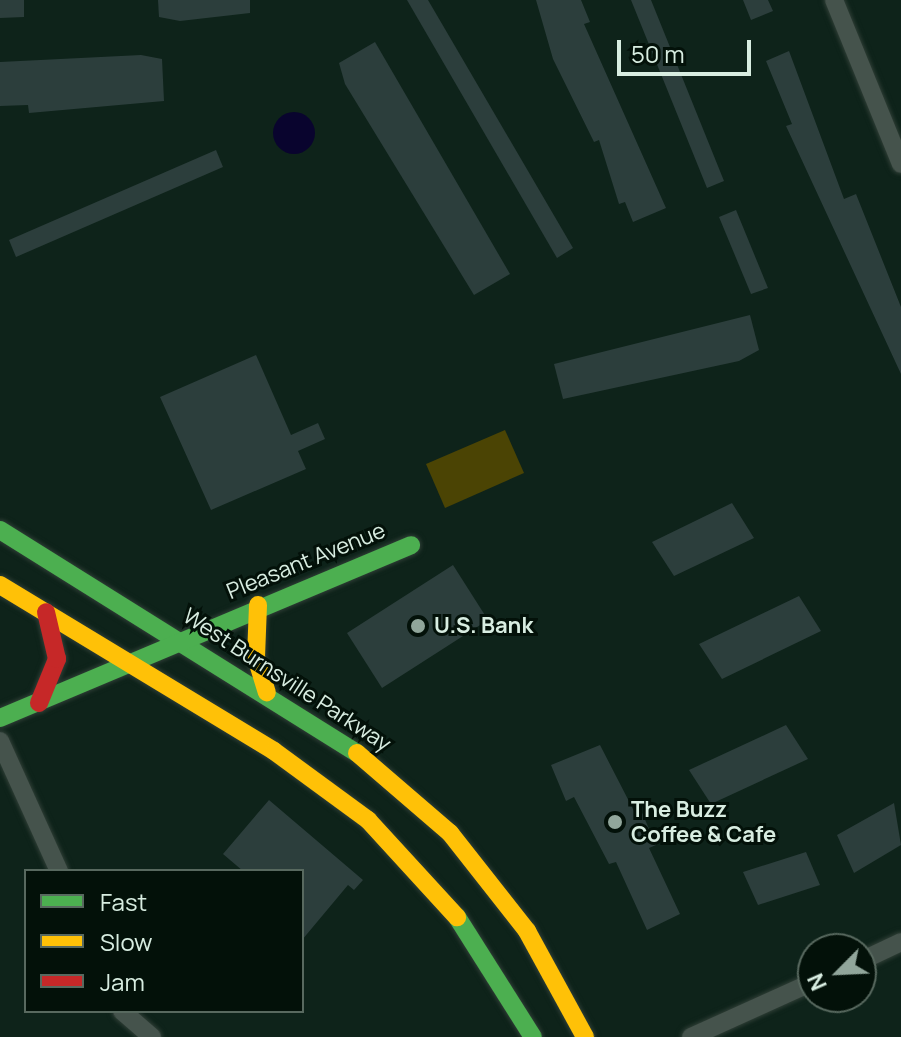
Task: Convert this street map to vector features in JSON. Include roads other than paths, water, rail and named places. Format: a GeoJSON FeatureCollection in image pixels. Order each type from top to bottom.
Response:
{"type":"FeatureCollection","features":[{"type":"Feature","properties":{"kind":"street"},"geometry":{"type":"LineString","coordinates":[[834,0],[901,164]]}},
{"type":"Feature","properties":{"kind":"street","name":"West Burnsville Parkway"},"geometry":{"type":"LineString","coordinates":[[0,530],[183,640],[353,748],[450,833],[527,931],[585,1037]]}},
{"type":"Feature","properties":{"kind":"street","name":"Pleasant Avenue"},"geometry":{"type":"LineString","coordinates":[[0,718],[258,605],[411,545]]}},
{"type":"Feature","properties":{"kind":"street"},"geometry":{"type":"LineString","coordinates":[[0,585],[274,751],[368,820],[451,908],[533,1037]]}},
{"type":"Feature","properties":{"kind":"street"},"geometry":{"type":"LineString","coordinates":[[258,605],[256,657],[267,692]]}},
{"type":"Feature","properties":{"kind":"street"},"geometry":{"type":"LineString","coordinates":[[39,703],[57,659],[46,612]]}},
{"type":"Feature","properties":{"kind":"street"},"geometry":{"type":"LineString","coordinates":[[0,741],[58,869]]}},
{"type":"Feature","properties":{"kind":"street"},"geometry":{"type":"LineString","coordinates":[[877,953],[901,942]]}},
{"type":"Feature","properties":{"kind":"street"},"geometry":{"type":"LineString","coordinates":[[691,1037],[797,989]]}},
{"type":"Feature","properties":{"kind":"street"},"geometry":{"type":"LineString","coordinates":[[124,1013],[152,1037]]}},
{"type":"Feature","properties":{"kind":"place","name":"U.S. Bank"},"geometry":{"type":"Point","coordinates":[418,626]}},
{"type":"Feature","properties":{"kind":"place","name":"The Buzz Coffee & Cafe"},"geometry":{"type":"Point","coordinates":[615,822]}}]}
